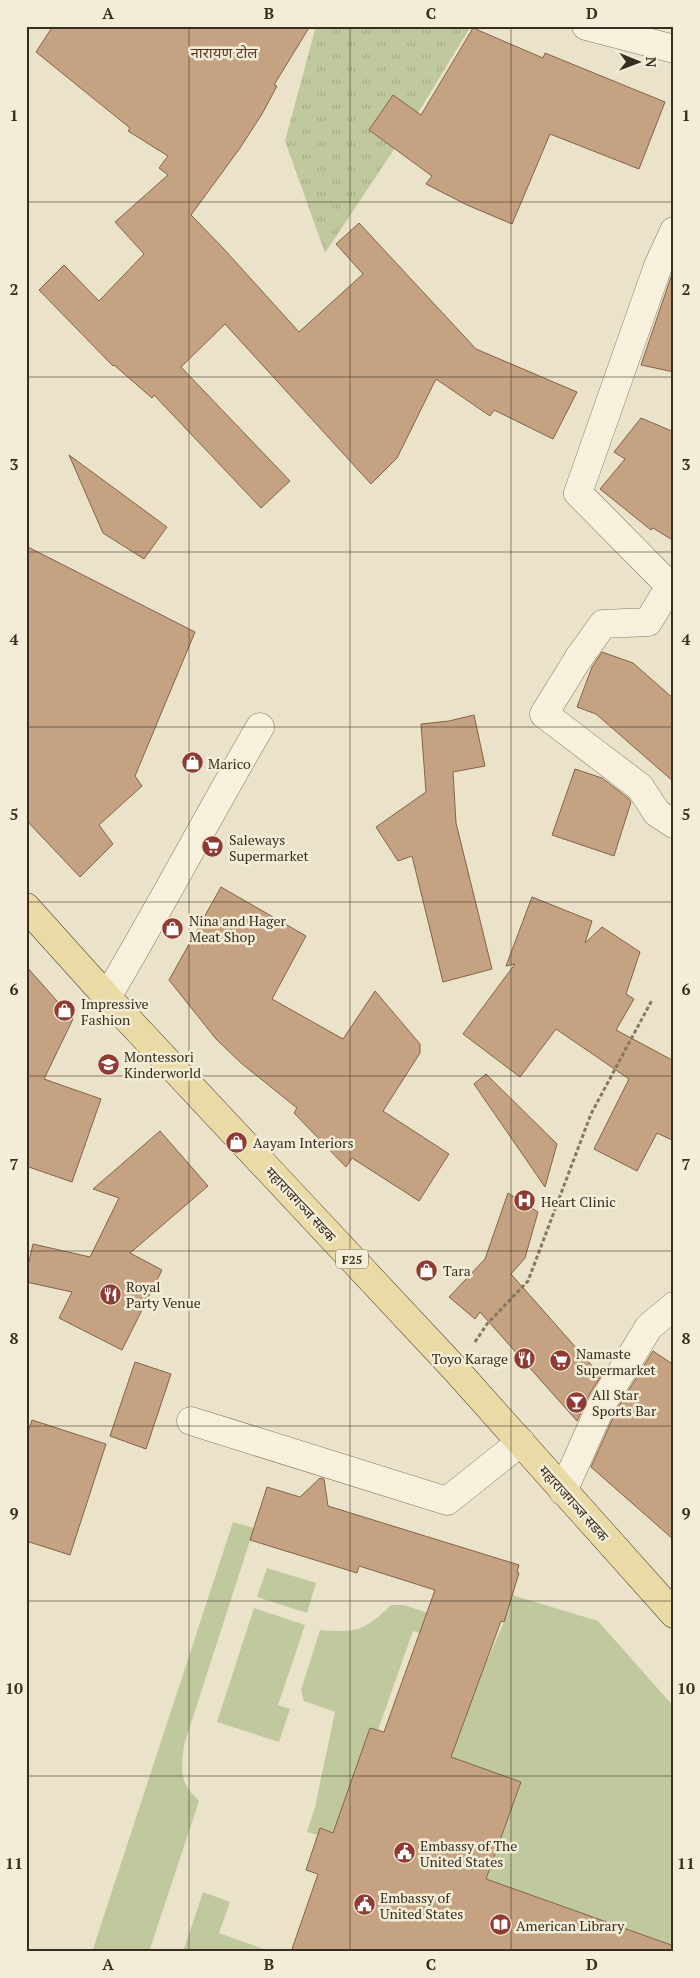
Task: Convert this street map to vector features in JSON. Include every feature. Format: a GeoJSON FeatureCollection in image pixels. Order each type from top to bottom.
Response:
{"type":"FeatureCollection","features":[{"type":"Feature","properties":{"kind":"main road","name":"महाराजगञ्ज सडक"},"geometry":{"type":"LineString","coordinates":[[26,907],[107,997],[456,1370],[674,1614]]}},
{"type":"Feature","properties":{"kind":"street"},"geometry":{"type":"LineString","coordinates":[[586,26],[674,49]]}},
{"type":"Feature","properties":{"kind":"street"},"geometry":{"type":"LineString","coordinates":[[674,231],[658,266],[578,493],[672,587],[648,622],[603,624],[578,659],[544,714],[640,787],[657,813],[674,824]]}},
{"type":"Feature","properties":{"kind":"street"},"geometry":{"type":"LineString","coordinates":[[107,997],[157,912],[212,809],[260,727]]}},
{"type":"Feature","properties":{"kind":"street"},"geometry":{"type":"LineString","coordinates":[[563,1491],[603,1402],[648,1327],[674,1306]]}},
{"type":"Feature","properties":{"kind":"street"},"geometry":{"type":"LineString","coordinates":[[191,1421],[447,1501],[521,1442]]}},
{"type":"Feature","properties":{"kind":"path"},"geometry":{"type":"LineString","coordinates":[[456,1370],[487,1324],[528,1280],[591,1114],[652,1000]]}},
{"type":"Feature","properties":{"kind":"green space"},"geometry":{"type":"Polygon","coordinates":[[[316,26],[471,26],[415,118],[325,253],[285,141],[316,26]]]}},
{"type":"Feature","properties":{"kind":"green space"},"geometry":{"type":"Polygon","coordinates":[[[233,1522],[254,1528],[184,1745],[183,1776],[188,1788],[199,1801],[149,1952],[92,1952],[233,1522]]]}},
{"type":"Feature","properties":{"kind":"green space"},"geometry":{"type":"Polygon","coordinates":[[[267,1568],[316,1583],[307,1613],[257,1597],[267,1568]]]}},
{"type":"Feature","properties":{"kind":"green space"},"geometry":{"type":"Polygon","coordinates":[[[512,1595],[598,1621],[674,1707],[674,1952],[631,1931],[535,1897],[483,1889],[521,1782],[451,1757],[485,1665],[504,1622],[512,1595]]]}},
{"type":"Feature","properties":{"kind":"green space"},"geometry":{"type":"Polygon","coordinates":[[[391,1605],[403,1605],[457,1622],[450,1643],[413,1631],[378,1730],[370,1728],[333,1833],[321,1829],[318,1835],[307,1832],[315,1807],[335,1712],[304,1701],[301,1690],[320,1630],[343,1631],[359,1628],[374,1620],[391,1605]]]}},
{"type":"Feature","properties":{"kind":"green space"},"geometry":{"type":"Polygon","coordinates":[[[254,1608],[305,1625],[278,1705],[290,1709],[279,1742],[217,1722],[254,1608]]]}},
{"type":"Feature","properties":{"kind":"green space"},"geometry":{"type":"Polygon","coordinates":[[[203,1892],[230,1902],[219,1933],[272,1952],[183,1952],[203,1892]]]}},
{"type":"Feature","properties":{"kind":"building"},"geometry":{"type":"Polygon","coordinates":[[[53,26],[310,26],[274,85],[277,86],[262,114],[240,148],[191,215],[299,332],[363,274],[336,244],[359,223],[476,349],[577,392],[553,439],[494,410],[490,416],[436,379],[397,458],[371,484],[225,324],[181,367],[290,481],[261,508],[154,395],[152,398],[113,366],[39,290],[64,265],[99,301],[144,254],[115,222],[168,175],[159,168],[168,156],[128,131],[130,128],[36,52],[53,26]]]}},
{"type":"Feature","properties":{"kind":"building"},"geometry":{"type":"Polygon","coordinates":[[[473,28],[543,58],[545,53],[665,102],[639,169],[550,134],[512,224],[467,205],[426,184],[432,176],[369,130],[393,95],[421,115],[473,28]]]}},
{"type":"Feature","properties":{"kind":"building"},"geometry":{"type":"Polygon","coordinates":[[[672,274],[674,274],[674,372],[641,365],[672,274]]]}},
{"type":"Feature","properties":{"kind":"building"},"geometry":{"type":"Polygon","coordinates":[[[641,418],[674,432],[674,541],[653,528],[651,530],[600,489],[625,459],[614,452],[641,418]]]}},
{"type":"Feature","properties":{"kind":"building"},"geometry":{"type":"Polygon","coordinates":[[[69,455],[167,527],[144,559],[103,533],[69,455]]]}},
{"type":"Feature","properties":{"kind":"building"},"geometry":{"type":"Polygon","coordinates":[[[26,546],[195,632],[135,776],[142,786],[99,825],[113,844],[80,877],[26,820],[26,546]]]}},
{"type":"Feature","properties":{"kind":"building"},"geometry":{"type":"Polygon","coordinates":[[[602,652],[633,663],[674,699],[674,782],[596,714],[577,707],[592,667],[602,652]]]}},
{"type":"Feature","properties":{"kind":"building"},"geometry":{"type":"Polygon","coordinates":[[[474,715],[485,766],[453,772],[456,823],[492,969],[443,982],[412,856],[398,861],[376,827],[426,792],[421,724],[449,721],[474,715]]]}},
{"type":"Feature","properties":{"kind":"building"},"geometry":{"type":"Polygon","coordinates":[[[575,769],[602,778],[631,802],[614,856],[552,835],[575,769]]]}},
{"type":"Feature","properties":{"kind":"building"},"geometry":{"type":"Polygon","coordinates":[[[221,887],[306,936],[272,999],[343,1039],[375,991],[420,1044],[420,1053],[383,1111],[449,1154],[419,1201],[352,1158],[346,1167],[294,1113],[297,1108],[241,1063],[216,1039],[169,980],[221,887]]]}},
{"type":"Feature","properties":{"kind":"building"},"geometry":{"type":"Polygon","coordinates":[[[532,897],[592,921],[585,943],[602,927],[640,952],[626,994],[634,999],[616,1030],[674,1061],[674,1141],[657,1133],[637,1171],[594,1149],[629,1079],[556,1029],[520,1077],[463,1034],[515,964],[506,966],[532,897]]]}},
{"type":"Feature","properties":{"kind":"building"},"geometry":{"type":"Polygon","coordinates":[[[26,966],[73,1019],[44,1079],[101,1099],[72,1182],[26,1166],[26,966]]]}},
{"type":"Feature","properties":{"kind":"building"},"geometry":{"type":"Polygon","coordinates":[[[486,1074],[557,1144],[545,1187],[474,1084],[486,1074]]]}},
{"type":"Feature","properties":{"kind":"building"},"geometry":{"type":"Polygon","coordinates":[[[160,1131],[208,1186],[130,1253],[162,1270],[122,1350],[59,1318],[72,1292],[26,1282],[26,1274],[33,1244],[90,1257],[119,1198],[93,1189],[160,1131]]]}},
{"type":"Feature","properties":{"kind":"building"},"geometry":{"type":"Polygon","coordinates":[[[508,1193],[538,1212],[525,1258],[511,1274],[601,1376],[589,1395],[577,1421],[480,1312],[475,1319],[449,1297],[485,1259],[508,1193]]]}},
{"type":"Feature","properties":{"kind":"building"},"geometry":{"type":"Polygon","coordinates":[[[653,1351],[674,1365],[674,1540],[591,1467],[617,1409],[653,1351]]]}},
{"type":"Feature","properties":{"kind":"building"},"geometry":{"type":"Polygon","coordinates":[[[135,1362],[171,1374],[146,1449],[110,1436],[135,1362]]]}},
{"type":"Feature","properties":{"kind":"building"},"geometry":{"type":"Polygon","coordinates":[[[32,1420],[106,1444],[70,1555],[26,1541],[26,1438],[32,1420]]]}},
{"type":"Feature","properties":{"kind":"building","name":"Embassy of The United States"},"geometry":{"type":"Polygon","coordinates":[[[320,1478],[324,1479],[328,1506],[519,1565],[517,1572],[519,1573],[504,1622],[501,1621],[451,1757],[521,1782],[486,1879],[674,1946],[674,1952],[291,1952],[318,1874],[306,1870],[320,1828],[333,1833],[370,1728],[384,1732],[435,1590],[359,1566],[357,1573],[250,1540],[267,1487],[300,1497],[320,1478]]]}},
{"type":"Feature","properties":{"kind":"place","name":"Marico"},"geometry":{"type":"Point","coordinates":[192,763]}},
{"type":"Feature","properties":{"kind":"place","name":"Saleways Supermarket"},"geometry":{"type":"Point","coordinates":[213,847]}},
{"type":"Feature","properties":{"kind":"place","name":"Nina and Hager Meat Shop"},"geometry":{"type":"Point","coordinates":[173,928]}},
{"type":"Feature","properties":{"kind":"place","name":"Impressive Fashion"},"geometry":{"type":"Point","coordinates":[65,1011]}},
{"type":"Feature","properties":{"kind":"place","name":"Montessori Kinderworld"},"geometry":{"type":"Point","coordinates":[108,1064]}},
{"type":"Feature","properties":{"kind":"place","name":"Aayam Interiors"},"geometry":{"type":"Point","coordinates":[237,1142]}},
{"type":"Feature","properties":{"kind":"place","name":"Heart Clinic"},"geometry":{"type":"Point","coordinates":[525,1201]}},
{"type":"Feature","properties":{"kind":"place","name":"Tara"},"geometry":{"type":"Point","coordinates":[427,1270]}},
{"type":"Feature","properties":{"kind":"place","name":"Royal Party Venue"},"geometry":{"type":"Point","coordinates":[110,1294]}},
{"type":"Feature","properties":{"kind":"place","name":"Toyo Karage"},"geometry":{"type":"Point","coordinates":[524,1358]}},
{"type":"Feature","properties":{"kind":"place","name":"Namaste Supermarket"},"geometry":{"type":"Point","coordinates":[560,1361]}},
{"type":"Feature","properties":{"kind":"place","name":"All Star Sports Bar"},"geometry":{"type":"Point","coordinates":[576,1402]}},
{"type":"Feature","properties":{"kind":"place","name":"Embassy of The United States"},"geometry":{"type":"Point","coordinates":[404,1853]}},
{"type":"Feature","properties":{"kind":"place","name":"Embassy of United States"},"geometry":{"type":"Point","coordinates":[364,1905]}},
{"type":"Feature","properties":{"kind":"place","name":"American Library"},"geometry":{"type":"Point","coordinates":[500,1925]}},
{"type":"Feature","properties":{"kind":"district","name":"नारायण टोल"},"geometry":{"type":"Point","coordinates":[224,52]}}]}
